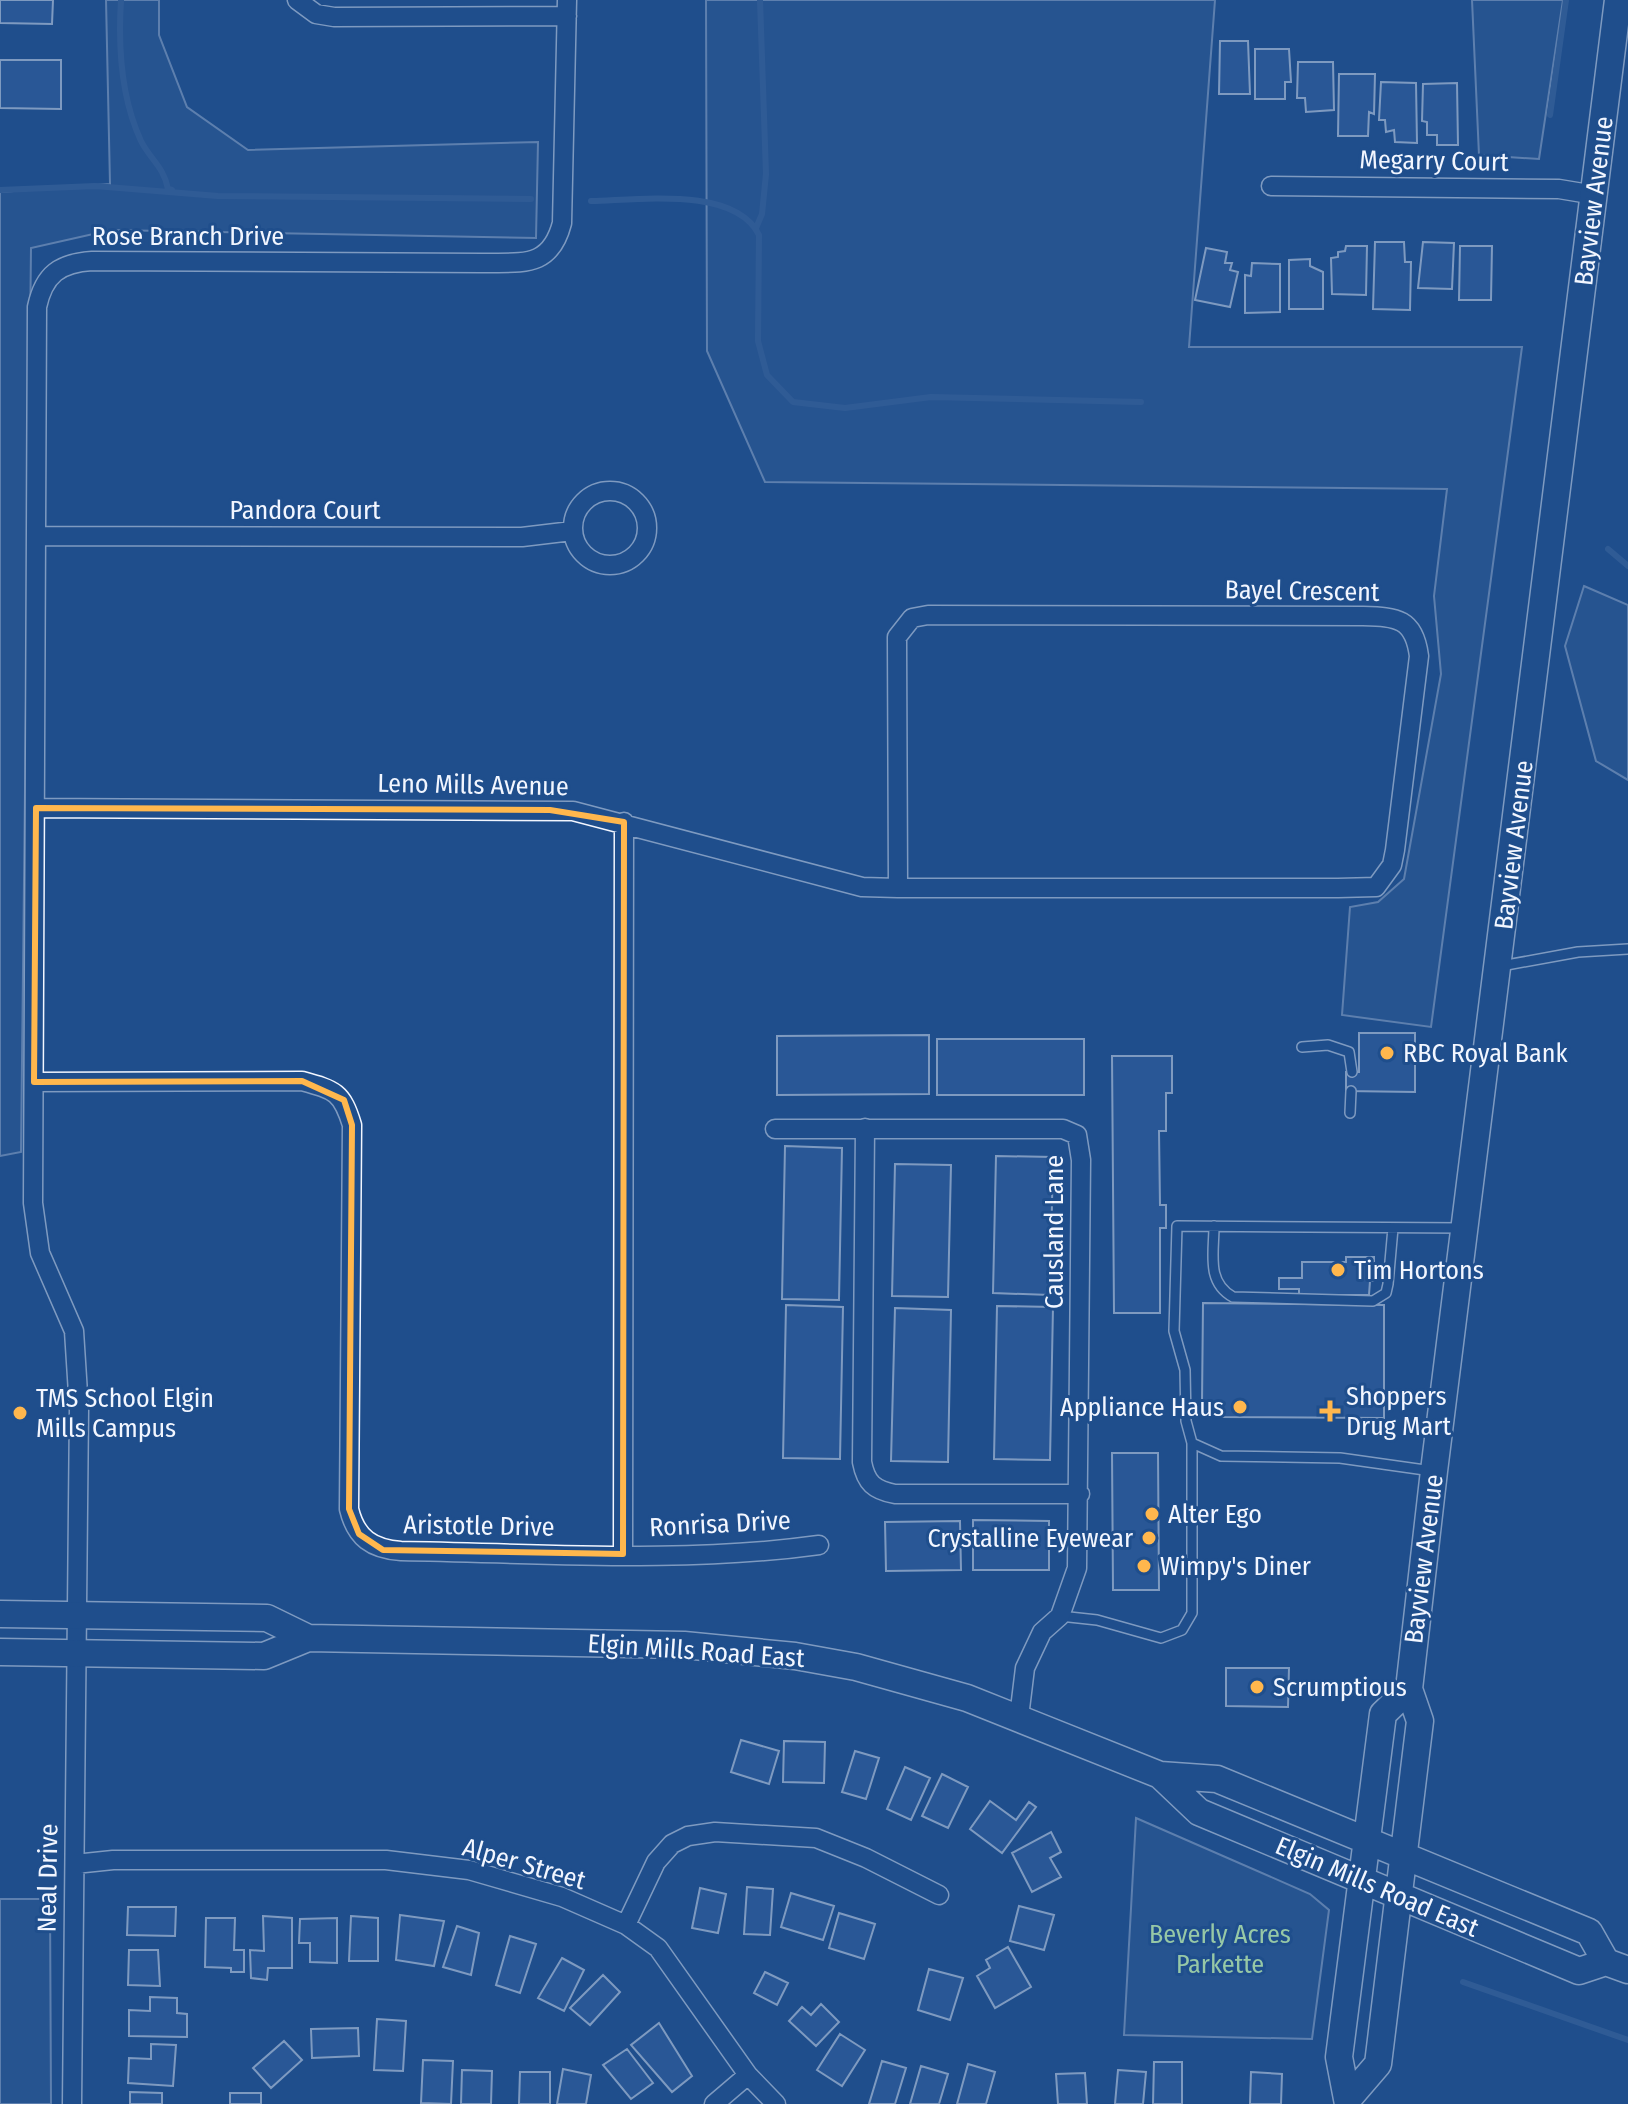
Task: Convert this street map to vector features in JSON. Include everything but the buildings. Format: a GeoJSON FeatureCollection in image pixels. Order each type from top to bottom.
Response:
{"type":"FeatureCollection","features":[{"type":"Feature","properties":{"kind":"main road","name":"Bayview Avenue"},"geometry":{"type":"LineString","coordinates":[[1348,2101],[1378,2064],[1420,1721],[1409,1689],[1434,1471],[1618,0]]}},
{"type":"Feature","properties":{"kind":"main road","name":"Elgin Mills Road East"},"geometry":{"type":"LineString","coordinates":[[0,1614],[267,1618],[308,1638]]}},
{"type":"Feature","properties":{"kind":"main road","name":"Elgin Mills Road East"},"geometry":{"type":"LineString","coordinates":[[0,1652],[264,1656],[308,1638],[671,1644],[744,1649],[856,1667],[967,1698],[1160,1775],[1217,1779],[1589,1932],[1617,1966]]}},
{"type":"Feature","properties":{"kind":"main road","name":"Bayview Avenue"},"geometry":{"type":"LineString","coordinates":[[1348,2101],[1339,2057],[1383,1714],[1409,1689]]}},
{"type":"Feature","properties":{"kind":"main road","name":"Elgin Mills Road East"},"geometry":{"type":"LineString","coordinates":[[1160,1775],[1199,1812],[1361,1881],[1579,1971],[1617,1966]]}},
{"type":"Feature","properties":{"kind":"street"},"geometry":{"type":"LineString","coordinates":[[297,0],[316,14],[334,17],[567,8]]}},
{"type":"Feature","properties":{"kind":"street","name":"Rose Branch Drive"},"geometry":{"type":"LineString","coordinates":[[77,1653],[79,1409],[74,1331],[49,1280],[35,1225],[37,307],[41,290],[56,269],[71,263],[124,260],[527,262],[552,249],[562,223],[567,8]]}},
{"type":"Feature","properties":{"kind":"street","name":"Megarry Court"},"geometry":{"type":"LineString","coordinates":[[1271,186],[1559,189],[1595,195]]}},
{"type":"Feature","properties":{"kind":"street"},"geometry":{"type":"LineString","coordinates":[[609,491],[621,492],[640,506],[647,529],[645,542],[628,561],[604,565],[582,553],[572,531],[573,519],[586,499],[609,491]]}},
{"type":"Feature","properties":{"kind":"street","name":"Pandora Court"},"geometry":{"type":"LineString","coordinates":[[37,536],[522,537],[572,531]]}},
{"type":"Feature","properties":{"kind":"street","name":"Bayel Crescent"},"geometry":{"type":"LineString","coordinates":[[928,615],[1363,616],[1389,617],[1405,623],[1417,637],[1417,679],[1393,858],[1385,879],[1376,887],[898,888],[897,637],[912,618],[928,615]]}},
{"type":"Feature","properties":{"kind":"street","name":"Leno Mills Avenue"},"geometry":{"type":"LineString","coordinates":[[36,808],[550,810],[624,822],[862,887],[898,888]]}},
{"type":"Feature","properties":{"kind":"street"},"geometry":{"type":"LineString","coordinates":[[623,1554],[624,822]]}},
{"type":"Feature","properties":{"kind":"street","name":"Aristotle Drive"},"geometry":{"type":"LineString","coordinates":[[34,1082],[302,1081],[328,1088],[344,1100],[352,1125],[349,1509],[359,1534],[383,1550],[623,1554]]}},
{"type":"Feature","properties":{"kind":"street"},"geometry":{"type":"LineString","coordinates":[[865,1128],[862,1462],[865,1477],[872,1486],[895,1494],[1080,1494]]}},
{"type":"Feature","properties":{"kind":"street","name":"Causland Lane"},"geometry":{"type":"LineString","coordinates":[[775,1129],[1063,1129],[1077,1135],[1081,1160],[1077,1568],[1060,1616],[1042,1632],[1025,1668],[1019,1717]]}},
{"type":"Feature","properties":{"kind":"street","name":"Ronrisa Drive"},"geometry":{"type":"LineString","coordinates":[[623,1554],[754,1553],[819,1545]]}},
{"type":"Feature","properties":{"kind":"street","name":"Neal Drive"},"geometry":{"type":"LineString","coordinates":[[72,2104],[77,1653]]}},
{"type":"Feature","properties":{"kind":"street"},"geometry":{"type":"LineString","coordinates":[[626,1925],[656,1862],[672,1844],[688,1836],[715,1832],[816,1838],[866,1858],[939,1895]]}},
{"type":"Feature","properties":{"kind":"street","name":"Alper Street"},"geometry":{"type":"LineString","coordinates":[[75,1864],[113,1860],[386,1860],[469,1870],[562,1897],[626,1925],[658,1948],[748,2075],[776,2104]]}},
{"type":"Feature","properties":{"kind":"street"},"geometry":{"type":"LineString","coordinates":[[714,2104],[748,2075]]}},
{"type":"Feature","properties":{"kind":"lane"},"geometry":{"type":"LineString","coordinates":[[1499,967],[1578,952],[1628,949]]}},
{"type":"Feature","properties":{"kind":"lane"},"geometry":{"type":"LineString","coordinates":[[1302,1047],[1342,1048],[1349,1052],[1352,1072]]}},
{"type":"Feature","properties":{"kind":"lane"},"geometry":{"type":"LineString","coordinates":[[1350,1113],[1351,1091]]}},
{"type":"Feature","properties":{"kind":"lane"},"geometry":{"type":"LineString","coordinates":[[1060,1616],[1097,1620],[1161,1638],[1175,1634],[1187,1624],[1192,1613],[1192,1443],[1186,1421],[1185,1370],[1174,1331],[1177,1226],[1465,1228]]}},
{"type":"Feature","properties":{"kind":"lane"},"geometry":{"type":"LineString","coordinates":[[1214,1226],[1214,1279],[1221,1291],[1233,1297],[1373,1301],[1386,1293],[1393,1228]]}},
{"type":"Feature","properties":{"kind":"lane"},"geometry":{"type":"LineString","coordinates":[[1192,1443],[1221,1456],[1340,1458],[1434,1471]]}},
{"type":"Feature","properties":{"kind":"highlighted area"},"geometry":{"type":"Polygon","coordinates":[[[36,808],[550,810],[624,822],[623,1554],[383,1550],[359,1534],[349,1509],[352,1125],[344,1100],[302,1081],[34,1082],[36,808]]]}},
{"type":"Feature","properties":{"kind":"green space"},"geometry":{"type":"Polygon","coordinates":[[[106,0],[159,0],[159,35],[187,107],[248,150],[538,142],[536,238],[111,230],[31,248],[21,1152],[0,1156],[0,192],[110,184],[106,0]]]}},
{"type":"Feature","properties":{"kind":"green space"},"geometry":{"type":"Polygon","coordinates":[[[706,0],[1215,0],[1189,347],[1522,347],[1431,1027],[1342,1015],[1350,907],[1378,902],[1404,879],[1441,674],[1434,596],[1447,489],[765,482],[707,351],[706,0]]]}},
{"type":"Feature","properties":{"kind":"green space"},"geometry":{"type":"Polygon","coordinates":[[[1472,0],[1563,0],[1539,159],[1479,155],[1472,0]]]}},
{"type":"Feature","properties":{"kind":"green space"},"geometry":{"type":"Polygon","coordinates":[[[1584,586],[1628,605],[1628,780],[1596,761],[1565,646],[1584,586]]]}},
{"type":"Feature","properties":{"kind":"green space","name":"Beverly Acres Parkette"},"geometry":{"type":"Polygon","coordinates":[[[1136,1818],[1310,1894],[1329,1910],[1312,2039],[1124,2035],[1136,1818]]]}},
{"type":"Feature","properties":{"kind":"green space"},"geometry":{"type":"Polygon","coordinates":[[[0,1899],[50,1899],[51,2104],[0,2104],[0,1899]]]}},
{"type":"Feature","properties":{"kind":"waterway"},"geometry":{"type":"LineString","coordinates":[[121,0],[121,54],[129,107],[141,141],[160,169],[168,189],[172,190]]}},
{"type":"Feature","properties":{"kind":"waterway"},"geometry":{"type":"LineString","coordinates":[[756,228],[762,214],[766,174],[760,0]]}},
{"type":"Feature","properties":{"kind":"waterway"},"geometry":{"type":"LineString","coordinates":[[1550,115],[1566,0]]}},
{"type":"Feature","properties":{"kind":"waterway"},"geometry":{"type":"LineString","coordinates":[[0,190],[95,186],[218,196],[531,199]]}},
{"type":"Feature","properties":{"kind":"waterway"},"geometry":{"type":"LineString","coordinates":[[591,201],[684,199],[708,202],[747,219],[759,235],[758,341],[767,375],[793,402],[845,408],[931,397],[1141,402]]}},
{"type":"Feature","properties":{"kind":"waterway"},"geometry":{"type":"LineString","coordinates":[[1608,549],[1628,566]]}},
{"type":"Feature","properties":{"kind":"waterway"},"geometry":{"type":"LineString","coordinates":[[1463,1982],[1628,2040]]}},
{"type":"Feature","properties":{"kind":"place","name":"RBC Royal Bank"},"geometry":{"type":"Point","coordinates":[1387,1053]}},
{"type":"Feature","properties":{"kind":"place","name":"Tim Hortons"},"geometry":{"type":"Point","coordinates":[1338,1270]}},
{"type":"Feature","properties":{"kind":"place","name":"Appliance Haus"},"geometry":{"type":"Point","coordinates":[1240,1407]}},
{"type":"Feature","properties":{"kind":"place","name":"Shoppers Drug Mart"},"geometry":{"type":"Point","coordinates":[1330,1411]}},
{"type":"Feature","properties":{"kind":"place","name":"TMS School Elgin Mills Campus"},"geometry":{"type":"Point","coordinates":[20,1413]}},
{"type":"Feature","properties":{"kind":"place","name":"Alter Ego"},"geometry":{"type":"Point","coordinates":[1152,1514]}},
{"type":"Feature","properties":{"kind":"place","name":"Crystalline Eyewear"},"geometry":{"type":"Point","coordinates":[1149,1538]}},
{"type":"Feature","properties":{"kind":"place","name":"Wimpy's Diner"},"geometry":{"type":"Point","coordinates":[1144,1566]}},
{"type":"Feature","properties":{"kind":"place","name":"Scrumptious"},"geometry":{"type":"Point","coordinates":[1257,1687]}}]}
